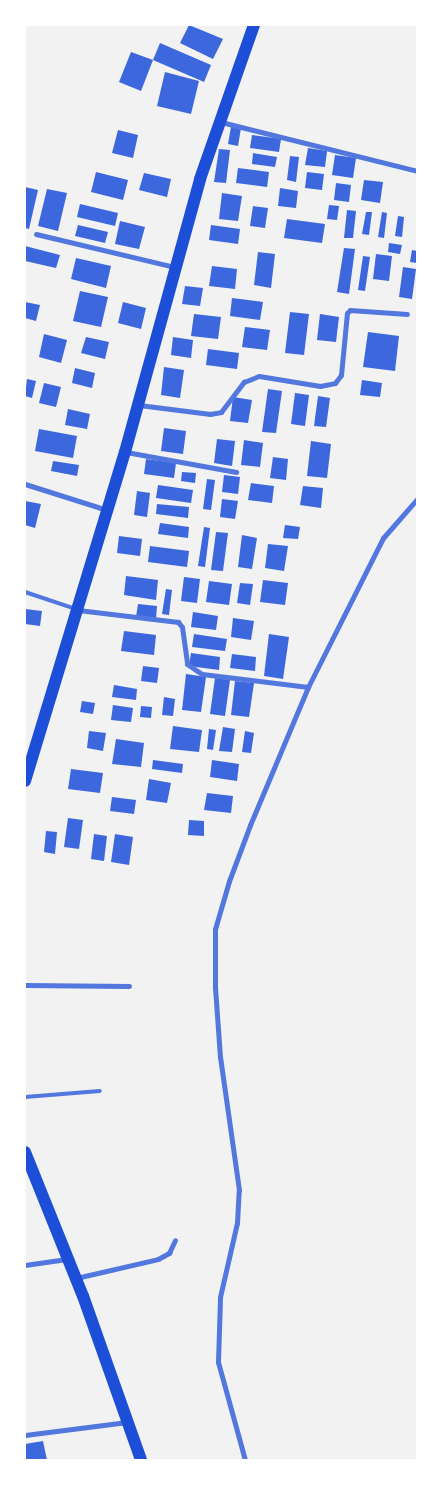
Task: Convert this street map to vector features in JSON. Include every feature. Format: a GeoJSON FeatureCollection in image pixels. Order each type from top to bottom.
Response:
{"type":"FeatureCollection","features":[{"type":"Feature","properties":{"kind":"main road"},"geometry":{"type":"LineString","coordinates":[[25,781],[126,452],[175,267],[218,122],[254,25]]}},
{"type":"Feature","properties":{"kind":"main road"},"geometry":{"type":"LineString","coordinates":[[25,1152],[75,1278],[141,1460]]}},
{"type":"Feature","properties":{"kind":"street"},"geometry":{"type":"LineString","coordinates":[[218,122],[417,171]]}},
{"type":"Feature","properties":{"kind":"street"},"geometry":{"type":"LineString","coordinates":[[36,234],[175,267]]}},
{"type":"Feature","properties":{"kind":"street"},"geometry":{"type":"LineString","coordinates":[[138,405],[210,414],[221,412],[244,382],[260,376],[320,386],[335,383],[341,375],[347,313],[356,308],[407,314]]}},
{"type":"Feature","properties":{"kind":"street"},"geometry":{"type":"LineString","coordinates":[[126,452],[236,472]]}},
{"type":"Feature","properties":{"kind":"street"},"geometry":{"type":"LineString","coordinates":[[25,484],[107,510]]}},
{"type":"Feature","properties":{"kind":"street"},"geometry":{"type":"LineString","coordinates":[[245,1460],[218,1362],[220,1298],[237,1223],[239,1190],[220,1057],[215,988],[215,929],[229,881],[250,825],[308,687],[384,538],[417,498]]}},
{"type":"Feature","properties":{"kind":"street"},"geometry":{"type":"LineString","coordinates":[[78,609],[178,622],[182,627],[187,664],[202,674],[308,687]]}},
{"type":"Feature","properties":{"kind":"street"},"geometry":{"type":"LineString","coordinates":[[25,985],[129,986]]}},
{"type":"Feature","properties":{"kind":"street"},"geometry":{"type":"LineString","coordinates":[[75,1278],[158,1259],[169,1253],[175,1240]]}},
{"type":"Feature","properties":{"kind":"street"},"geometry":{"type":"LineString","coordinates":[[25,1265],[67,1259]]}},
{"type":"Feature","properties":{"kind":"street"},"geometry":{"type":"LineString","coordinates":[[25,1435],[128,1422]]}},
{"type":"Feature","properties":{"kind":"lane"},"geometry":{"type":"LineString","coordinates":[[25,592],[78,609]]}},
{"type":"Feature","properties":{"kind":"lane"},"geometry":{"type":"LineString","coordinates":[[25,1097],[100,1091]]}},
{"type":"Feature","properties":{"kind":"building"},"geometry":{"type":"Polygon","coordinates":[[[189,25],[223,39],[213,59],[180,43],[189,25]]]}},
{"type":"Feature","properties":{"kind":"building"},"geometry":{"type":"Polygon","coordinates":[[[160,43],[211,65],[204,82],[153,60],[160,43]]]}},
{"type":"Feature","properties":{"kind":"building"},"geometry":{"type":"Polygon","coordinates":[[[131,52],[153,60],[141,91],[119,82],[131,52]]]}},
{"type":"Feature","properties":{"kind":"building"},"geometry":{"type":"Polygon","coordinates":[[[165,72],[199,81],[191,114],[157,106],[165,72]]]}},
{"type":"Feature","properties":{"kind":"building"},"geometry":{"type":"Polygon","coordinates":[[[231,127],[241,128],[238,146],[228,144],[231,127]]]}},
{"type":"Feature","properties":{"kind":"building"},"geometry":{"type":"Polygon","coordinates":[[[118,130],[138,135],[133,158],[112,153],[118,130]]]}},
{"type":"Feature","properties":{"kind":"building"},"geometry":{"type":"Polygon","coordinates":[[[252,135],[281,139],[279,152],[250,148],[252,135]]]}},
{"type":"Feature","properties":{"kind":"building"},"geometry":{"type":"Polygon","coordinates":[[[308,148],[327,151],[325,167],[305,165],[308,148]]]}},
{"type":"Feature","properties":{"kind":"building"},"geometry":{"type":"Polygon","coordinates":[[[219,149],[230,150],[226,183],[214,182],[219,149]]]}},
{"type":"Feature","properties":{"kind":"building"},"geometry":{"type":"Polygon","coordinates":[[[253,153],[277,157],[275,167],[252,164],[253,153]]]}},
{"type":"Feature","properties":{"kind":"building"},"geometry":{"type":"Polygon","coordinates":[[[335,155],[356,158],[353,178],[332,175],[335,155]]]}},
{"type":"Feature","properties":{"kind":"building"},"geometry":{"type":"Polygon","coordinates":[[[290,156],[299,157],[296,182],[287,180],[290,156]]]}},
{"type":"Feature","properties":{"kind":"building"},"geometry":{"type":"Polygon","coordinates":[[[238,168],[269,172],[267,187],[236,183],[238,168]]]}},
{"type":"Feature","properties":{"kind":"building"},"geometry":{"type":"Polygon","coordinates":[[[96,172],[128,180],[123,200],[91,192],[96,172]]]}},
{"type":"Feature","properties":{"kind":"building"},"geometry":{"type":"Polygon","coordinates":[[[307,172],[324,174],[322,190],[305,188],[307,172]]]}},
{"type":"Feature","properties":{"kind":"building"},"geometry":{"type":"Polygon","coordinates":[[[144,173],[171,179],[167,197],[139,190],[144,173]]]}},
{"type":"Feature","properties":{"kind":"building"},"geometry":{"type":"Polygon","coordinates":[[[364,180],[383,182],[380,203],[361,200],[364,180]]]}},
{"type":"Feature","properties":{"kind":"building"},"geometry":{"type":"Polygon","coordinates":[[[336,183],[351,185],[349,202],[334,200],[336,183]]]}},
{"type":"Feature","properties":{"kind":"building"},"geometry":{"type":"Polygon","coordinates":[[[25,187],[38,190],[29,229],[25,228],[25,187]]]}},
{"type":"Feature","properties":{"kind":"building"},"geometry":{"type":"Polygon","coordinates":[[[280,188],[298,191],[296,208],[278,206],[280,188]]]}},
{"type":"Feature","properties":{"kind":"building"},"geometry":{"type":"Polygon","coordinates":[[[47,189],[67,193],[58,231],[38,226],[47,189]]]}},
{"type":"Feature","properties":{"kind":"building"},"geometry":{"type":"Polygon","coordinates":[[[222,193],[242,196],[238,221],[219,219],[222,193]]]}},
{"type":"Feature","properties":{"kind":"building"},"geometry":{"type":"Polygon","coordinates":[[[80,204],[118,213],[115,226],[77,217],[80,204]]]}},
{"type":"Feature","properties":{"kind":"building"},"geometry":{"type":"Polygon","coordinates":[[[329,205],[339,206],[337,220],[327,219],[329,205]]]}},
{"type":"Feature","properties":{"kind":"building"},"geometry":{"type":"Polygon","coordinates":[[[253,206],[268,208],[265,228],[250,226],[253,206]]]}},
{"type":"Feature","properties":{"kind":"building"},"geometry":{"type":"Polygon","coordinates":[[[347,210],[356,211],[353,238],[344,238],[347,210]]]}},
{"type":"Feature","properties":{"kind":"building"},"geometry":{"type":"Polygon","coordinates":[[[366,212],[372,212],[369,235],[362,234],[366,212]]]}},
{"type":"Feature","properties":{"kind":"building"},"geometry":{"type":"Polygon","coordinates":[[[382,212],[387,213],[384,238],[378,237],[382,212]]]}},
{"type":"Feature","properties":{"kind":"building"},"geometry":{"type":"Polygon","coordinates":[[[398,216],[404,217],[402,237],[395,236],[398,216]]]}},
{"type":"Feature","properties":{"kind":"building"},"geometry":{"type":"Polygon","coordinates":[[[287,219],[325,224],[322,243],[284,238],[287,219]]]}},
{"type":"Feature","properties":{"kind":"building"},"geometry":{"type":"Polygon","coordinates":[[[120,221],[145,227],[139,249],[115,244],[120,221]]]}},
{"type":"Feature","properties":{"kind":"building"},"geometry":{"type":"Polygon","coordinates":[[[78,225],[108,232],[105,243],[75,236],[78,225]]]}},
{"type":"Feature","properties":{"kind":"building"},"geometry":{"type":"Polygon","coordinates":[[[211,225],[240,229],[238,244],[209,240],[211,225]]]}},
{"type":"Feature","properties":{"kind":"building"},"geometry":{"type":"Polygon","coordinates":[[[389,243],[402,245],[400,254],[388,252],[389,243]]]}},
{"type":"Feature","properties":{"kind":"building"},"geometry":{"type":"Polygon","coordinates":[[[25,246],[60,255],[56,268],[25,261],[25,246]]]}},
{"type":"Feature","properties":{"kind":"building"},"geometry":{"type":"Polygon","coordinates":[[[344,248],[355,249],[349,294],[337,292],[344,248]]]}},
{"type":"Feature","properties":{"kind":"building"},"geometry":{"type":"Polygon","coordinates":[[[412,250],[417,251],[417,263],[410,262],[412,250]]]}},
{"type":"Feature","properties":{"kind":"building"},"geometry":{"type":"Polygon","coordinates":[[[258,252],[275,254],[271,288],[254,285],[258,252]]]}},
{"type":"Feature","properties":{"kind":"building"},"geometry":{"type":"Polygon","coordinates":[[[376,254],[392,256],[389,281],[373,279],[376,254]]]}},
{"type":"Feature","properties":{"kind":"building"},"geometry":{"type":"Polygon","coordinates":[[[363,256],[370,257],[365,291],[358,290],[363,256]]]}},
{"type":"Feature","properties":{"kind":"building"},"geometry":{"type":"Polygon","coordinates":[[[76,258],[111,266],[106,288],[71,279],[76,258]]]}},
{"type":"Feature","properties":{"kind":"building"},"geometry":{"type":"Polygon","coordinates":[[[212,266],[237,269],[235,289],[209,286],[212,266]]]}},
{"type":"Feature","properties":{"kind":"building"},"geometry":{"type":"Polygon","coordinates":[[[403,267],[416,269],[412,299],[399,297],[403,267]]]}},
{"type":"Feature","properties":{"kind":"building"},"geometry":{"type":"Polygon","coordinates":[[[185,286],[203,288],[200,306],[182,304],[185,286]]]}},
{"type":"Feature","properties":{"kind":"building"},"geometry":{"type":"Polygon","coordinates":[[[80,291],[108,297],[101,327],[73,321],[80,291]]]}},
{"type":"Feature","properties":{"kind":"building"},"geometry":{"type":"Polygon","coordinates":[[[232,298],[263,302],[260,320],[230,316],[232,298]]]}},
{"type":"Feature","properties":{"kind":"building"},"geometry":{"type":"Polygon","coordinates":[[[25,302],[40,305],[36,321],[25,318],[25,302]]]}},
{"type":"Feature","properties":{"kind":"building"},"geometry":{"type":"Polygon","coordinates":[[[123,302],[146,308],[141,329],[118,323],[123,302]]]}},
{"type":"Feature","properties":{"kind":"building"},"geometry":{"type":"Polygon","coordinates":[[[290,312],[309,314],[304,355],[285,353],[290,312]]]}},
{"type":"Feature","properties":{"kind":"building"},"geometry":{"type":"Polygon","coordinates":[[[194,314],[221,317],[218,339],[191,336],[194,314]]]}},
{"type":"Feature","properties":{"kind":"building"},"geometry":{"type":"Polygon","coordinates":[[[320,314],[339,317],[336,342],[317,340],[320,314]]]}},
{"type":"Feature","properties":{"kind":"building"},"geometry":{"type":"Polygon","coordinates":[[[245,327],[270,330],[267,350],[242,347],[245,327]]]}},
{"type":"Feature","properties":{"kind":"building"},"geometry":{"type":"Polygon","coordinates":[[[368,332],[399,336],[395,371],[363,367],[368,332]]]}},
{"type":"Feature","properties":{"kind":"building"},"geometry":{"type":"Polygon","coordinates":[[[44,334],[67,340],[61,363],[39,357],[44,334]]]}},
{"type":"Feature","properties":{"kind":"building"},"geometry":{"type":"Polygon","coordinates":[[[86,337],[109,342],[105,359],[81,353],[86,337]]]}},
{"type":"Feature","properties":{"kind":"building"},"geometry":{"type":"Polygon","coordinates":[[[173,337],[193,340],[191,358],[171,355],[173,337]]]}},
{"type":"Feature","properties":{"kind":"building"},"geometry":{"type":"Polygon","coordinates":[[[208,349],[239,353],[237,369],[206,365],[208,349]]]}},
{"type":"Feature","properties":{"kind":"building"},"geometry":{"type":"Polygon","coordinates":[[[164,367],[184,370],[180,398],[161,395],[164,367]]]}},
{"type":"Feature","properties":{"kind":"building"},"geometry":{"type":"Polygon","coordinates":[[[75,368],[95,373],[92,388],[72,383],[75,368]]]}},
{"type":"Feature","properties":{"kind":"building"},"geometry":{"type":"Polygon","coordinates":[[[27,379],[36,381],[32,398],[25,396],[27,379]]]}},
{"type":"Feature","properties":{"kind":"building"},"geometry":{"type":"Polygon","coordinates":[[[362,380],[382,383],[380,397],[360,395],[362,380]]]}},
{"type":"Feature","properties":{"kind":"building"},"geometry":{"type":"Polygon","coordinates":[[[44,383],[61,387],[56,407],[39,403],[44,383]]]}},
{"type":"Feature","properties":{"kind":"building"},"geometry":{"type":"Polygon","coordinates":[[[268,389],[282,391],[276,433],[262,432],[268,389]]]}},
{"type":"Feature","properties":{"kind":"building"},"geometry":{"type":"Polygon","coordinates":[[[295,393],[309,395],[305,426],[291,424],[295,393]]]}},
{"type":"Feature","properties":{"kind":"building"},"geometry":{"type":"Polygon","coordinates":[[[318,396],[330,398],[326,427],[314,426],[318,396]]]}},
{"type":"Feature","properties":{"kind":"building"},"geometry":{"type":"Polygon","coordinates":[[[233,397],[252,400],[248,423],[230,421],[233,397]]]}},
{"type":"Feature","properties":{"kind":"building"},"geometry":{"type":"Polygon","coordinates":[[[68,409],[90,414],[87,429],[65,425],[68,409]]]}},
{"type":"Feature","properties":{"kind":"building"},"geometry":{"type":"Polygon","coordinates":[[[164,428],[186,431],[183,454],[161,451],[164,428]]]}},
{"type":"Feature","properties":{"kind":"building"},"geometry":{"type":"Polygon","coordinates":[[[39,429],[77,436],[73,458],[35,451],[39,429]]]}},
{"type":"Feature","properties":{"kind":"building"},"geometry":{"type":"Polygon","coordinates":[[[217,439],[235,441],[232,466],[214,463],[217,439]]]}},
{"type":"Feature","properties":{"kind":"building"},"geometry":{"type":"Polygon","coordinates":[[[244,440],[263,443],[260,467],[241,465],[244,440]]]}},
{"type":"Feature","properties":{"kind":"building"},"geometry":{"type":"Polygon","coordinates":[[[311,441],[331,444],[327,478],[307,476],[311,441]]]}},
{"type":"Feature","properties":{"kind":"building"},"geometry":{"type":"Polygon","coordinates":[[[273,457],[288,459],[286,480],[270,478],[273,457]]]}},
{"type":"Feature","properties":{"kind":"building"},"geometry":{"type":"Polygon","coordinates":[[[146,459],[176,463],[174,478],[144,474],[146,459]]]}},
{"type":"Feature","properties":{"kind":"building"},"geometry":{"type":"Polygon","coordinates":[[[53,461],[79,465],[77,476],[51,471],[53,461]]]}},
{"type":"Feature","properties":{"kind":"building"},"geometry":{"type":"Polygon","coordinates":[[[182,472],[196,473],[195,483],[181,481],[182,472]]]}},
{"type":"Feature","properties":{"kind":"building"},"geometry":{"type":"Polygon","coordinates":[[[224,475],[240,477],[238,494],[222,492],[224,475]]]}},
{"type":"Feature","properties":{"kind":"building"},"geometry":{"type":"Polygon","coordinates":[[[207,479],[215,480],[211,510],[203,509],[207,479]]]}},
{"type":"Feature","properties":{"kind":"building"},"geometry":{"type":"Polygon","coordinates":[[[251,483],[274,486],[272,503],[248,500],[251,483]]]}},
{"type":"Feature","properties":{"kind":"building"},"geometry":{"type":"Polygon","coordinates":[[[158,485],[193,490],[191,503],[156,498],[158,485]]]}},
{"type":"Feature","properties":{"kind":"building"},"geometry":{"type":"Polygon","coordinates":[[[303,486],[323,488],[321,508],[300,505],[303,486]]]}},
{"type":"Feature","properties":{"kind":"building"},"geometry":{"type":"Polygon","coordinates":[[[137,491],[150,493],[147,517],[134,515],[137,491]]]}},
{"type":"Feature","properties":{"kind":"building"},"geometry":{"type":"Polygon","coordinates":[[[222,499],[238,501],[235,519],[220,517],[222,499]]]}},
{"type":"Feature","properties":{"kind":"building"},"geometry":{"type":"Polygon","coordinates":[[[25,501],[41,504],[35,528],[25,525],[25,501]]]}},
{"type":"Feature","properties":{"kind":"building"},"geometry":{"type":"Polygon","coordinates":[[[157,504],[189,507],[188,518],[156,514],[157,504]]]}},
{"type":"Feature","properties":{"kind":"building"},"geometry":{"type":"Polygon","coordinates":[[[160,523],[189,527],[188,538],[158,534],[160,523]]]}},
{"type":"Feature","properties":{"kind":"building"},"geometry":{"type":"Polygon","coordinates":[[[285,525],[300,527],[298,539],[283,538],[285,525]]]}},
{"type":"Feature","properties":{"kind":"building"},"geometry":{"type":"Polygon","coordinates":[[[204,527],[210,528],[205,567],[198,566],[204,527]]]}},
{"type":"Feature","properties":{"kind":"building"},"geometry":{"type":"Polygon","coordinates":[[[216,532],[228,533],[223,571],[211,570],[216,532]]]}},
{"type":"Feature","properties":{"kind":"building"},"geometry":{"type":"Polygon","coordinates":[[[242,535],[257,538],[252,569],[238,567],[242,535]]]}},
{"type":"Feature","properties":{"kind":"building"},"geometry":{"type":"Polygon","coordinates":[[[119,536],[142,539],[140,556],[117,553],[119,536]]]}},
{"type":"Feature","properties":{"kind":"building"},"geometry":{"type":"Polygon","coordinates":[[[268,544],[288,546],[284,571],[265,568],[268,544]]]}},
{"type":"Feature","properties":{"kind":"building"},"geometry":{"type":"Polygon","coordinates":[[[150,546],[189,551],[187,567],[148,562],[150,546]]]}},
{"type":"Feature","properties":{"kind":"building"},"geometry":{"type":"Polygon","coordinates":[[[126,576],[158,580],[156,600],[124,595],[126,576]]]}},
{"type":"Feature","properties":{"kind":"building"},"geometry":{"type":"Polygon","coordinates":[[[184,577],[200,579],[197,603],[181,601],[184,577]]]}},
{"type":"Feature","properties":{"kind":"building"},"geometry":{"type":"Polygon","coordinates":[[[263,580],[288,583],[285,605],[260,602],[263,580]]]}},
{"type":"Feature","properties":{"kind":"building"},"geometry":{"type":"Polygon","coordinates":[[[209,581],[232,584],[229,605],[206,602],[209,581]]]}},
{"type":"Feature","properties":{"kind":"building"},"geometry":{"type":"Polygon","coordinates":[[[240,583],[253,584],[250,605],[237,603],[240,583]]]}},
{"type":"Feature","properties":{"kind":"building"},"geometry":{"type":"Polygon","coordinates":[[[166,589],[172,590],[169,615],[162,614],[166,589]]]}},
{"type":"Feature","properties":{"kind":"building"},"geometry":{"type":"Polygon","coordinates":[[[138,604],[157,606],[156,619],[136,617],[138,604]]]}},
{"type":"Feature","properties":{"kind":"building"},"geometry":{"type":"Polygon","coordinates":[[[25,609],[42,611],[40,626],[25,624],[25,609]]]}},
{"type":"Feature","properties":{"kind":"building"},"geometry":{"type":"Polygon","coordinates":[[[193,612],[218,616],[216,630],[191,627],[193,612]]]}},
{"type":"Feature","properties":{"kind":"building"},"geometry":{"type":"Polygon","coordinates":[[[233,618],[254,621],[251,640],[231,637],[233,618]]]}},
{"type":"Feature","properties":{"kind":"building"},"geometry":{"type":"Polygon","coordinates":[[[124,631],[156,635],[154,655],[121,651],[124,631]]]}},
{"type":"Feature","properties":{"kind":"building"},"geometry":{"type":"Polygon","coordinates":[[[194,634],[227,639],[225,651],[192,647],[194,634]]]}},
{"type":"Feature","properties":{"kind":"building"},"geometry":{"type":"Polygon","coordinates":[[[269,634],[289,637],[283,679],[264,676],[269,634]]]}},
{"type":"Feature","properties":{"kind":"building"},"geometry":{"type":"Polygon","coordinates":[[[191,653],[220,657],[219,670],[189,666],[191,653]]]}},
{"type":"Feature","properties":{"kind":"building"},"geometry":{"type":"Polygon","coordinates":[[[232,654],[256,657],[255,671],[230,668],[232,654]]]}},
{"type":"Feature","properties":{"kind":"building"},"geometry":{"type":"Polygon","coordinates":[[[143,666],[159,668],[157,683],[141,681],[143,666]]]}},
{"type":"Feature","properties":{"kind":"building"},"geometry":{"type":"Polygon","coordinates":[[[186,674],[206,677],[201,712],[182,710],[186,674]]]}},
{"type":"Feature","properties":{"kind":"building"},"geometry":{"type":"Polygon","coordinates":[[[215,678],[230,680],[225,716],[210,714],[215,678]]]}},
{"type":"Feature","properties":{"kind":"building"},"geometry":{"type":"Polygon","coordinates":[[[235,681],[254,683],[249,717],[231,715],[235,681]]]}},
{"type":"Feature","properties":{"kind":"building"},"geometry":{"type":"Polygon","coordinates":[[[114,685],[137,689],[136,700],[112,697],[114,685]]]}},
{"type":"Feature","properties":{"kind":"building"},"geometry":{"type":"Polygon","coordinates":[[[164,697],[175,699],[173,716],[162,715],[164,697]]]}},
{"type":"Feature","properties":{"kind":"building"},"geometry":{"type":"Polygon","coordinates":[[[82,701],[95,703],[93,714],[80,712],[82,701]]]}},
{"type":"Feature","properties":{"kind":"building"},"geometry":{"type":"Polygon","coordinates":[[[113,705],[133,708],[131,722],[111,720],[113,705]]]}},
{"type":"Feature","properties":{"kind":"building"},"geometry":{"type":"Polygon","coordinates":[[[141,706],[152,707],[151,718],[140,717],[141,706]]]}},
{"type":"Feature","properties":{"kind":"building"},"geometry":{"type":"Polygon","coordinates":[[[173,726],[202,730],[199,752],[170,749],[173,726]]]}},
{"type":"Feature","properties":{"kind":"building"},"geometry":{"type":"Polygon","coordinates":[[[223,727],[235,729],[232,752],[219,751],[223,727]]]}},
{"type":"Feature","properties":{"kind":"building"},"geometry":{"type":"Polygon","coordinates":[[[209,729],[216,730],[213,750],[207,749],[209,729]]]}},
{"type":"Feature","properties":{"kind":"building"},"geometry":{"type":"Polygon","coordinates":[[[89,731],[106,733],[103,751],[87,748],[89,731]]]}},
{"type":"Feature","properties":{"kind":"building"},"geometry":{"type":"Polygon","coordinates":[[[245,731],[254,733],[251,753],[242,752],[245,731]]]}},
{"type":"Feature","properties":{"kind":"building"},"geometry":{"type":"Polygon","coordinates":[[[116,739],[144,743],[141,767],[112,764],[116,739]]]}},
{"type":"Feature","properties":{"kind":"building"},"geometry":{"type":"Polygon","coordinates":[[[153,760],[183,764],[182,773],[152,769],[153,760]]]}},
{"type":"Feature","properties":{"kind":"building"},"geometry":{"type":"Polygon","coordinates":[[[212,760],[239,764],[237,781],[210,777],[212,760]]]}},
{"type":"Feature","properties":{"kind":"building"},"geometry":{"type":"Polygon","coordinates":[[[71,769],[103,773],[100,793],[68,789],[71,769]]]}},
{"type":"Feature","properties":{"kind":"building"},"geometry":{"type":"Polygon","coordinates":[[[149,779],[171,783],[167,803],[146,800],[149,779]]]}},
{"type":"Feature","properties":{"kind":"building"},"geometry":{"type":"Polygon","coordinates":[[[207,793],[233,796],[231,813],[204,810],[207,793]]]}},
{"type":"Feature","properties":{"kind":"building"},"geometry":{"type":"Polygon","coordinates":[[[112,797],[136,800],[134,814],[110,811],[112,797]]]}},
{"type":"Feature","properties":{"kind":"building"},"geometry":{"type":"Polygon","coordinates":[[[68,818],[83,820],[79,849],[64,847],[68,818]]]}},
{"type":"Feature","properties":{"kind":"building"},"geometry":{"type":"Polygon","coordinates":[[[189,820],[204,821],[204,836],[188,835],[189,820]]]}},
{"type":"Feature","properties":{"kind":"building"},"geometry":{"type":"Polygon","coordinates":[[[46,831],[57,832],[55,854],[44,852],[46,831]]]}},
{"type":"Feature","properties":{"kind":"building"},"geometry":{"type":"Polygon","coordinates":[[[94,834],[107,836],[104,861],[91,859],[94,834]]]}},
{"type":"Feature","properties":{"kind":"building"},"geometry":{"type":"Polygon","coordinates":[[[115,834],[133,837],[129,865],[111,862],[115,834]]]}},
{"type":"Feature","properties":{"kind":"building"},"geometry":{"type":"Polygon","coordinates":[[[43,1441],[47,1460],[25,1460],[25,1444],[43,1441]]]}}]}
